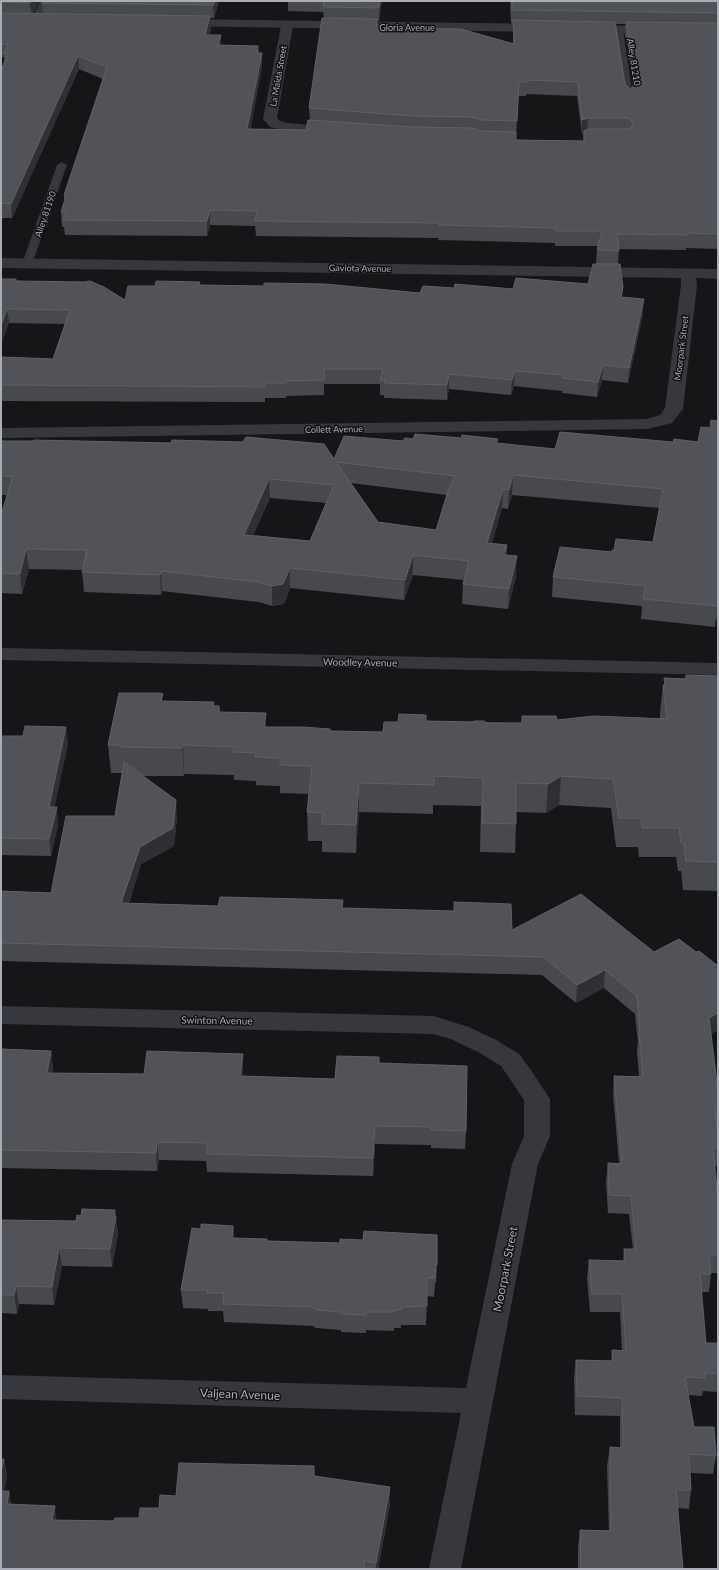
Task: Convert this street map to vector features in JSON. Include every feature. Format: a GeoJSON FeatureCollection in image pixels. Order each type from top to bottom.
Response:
{"type":"FeatureCollection","features":[{"type":"Feature","properties":{"kind":"street"},"geometry":{"type":"LineString","coordinates":[[22,21],[50,22]]}},
{"type":"Feature","properties":{"kind":"street","name":"Gloria Avenue"},"geometry":{"type":"LineString","coordinates":[[168,23],[287,26],[555,28]]}},
{"type":"Feature","properties":{"kind":"street","name":"La Maida Street"},"geometry":{"type":"LineString","coordinates":[[287,26],[270,118],[275,124],[287,127],[348,132]]}},
{"type":"Feature","properties":{"kind":"street"},"geometry":{"type":"LineString","coordinates":[[571,29],[665,30]]}},
{"type":"Feature","properties":{"kind":"street","name":"Gaviota Avenue"},"geometry":{"type":"LineString","coordinates":[[1,263],[718,274]]}},
{"type":"Feature","properties":{"kind":"street","name":"Moorpark Street"},"geometry":{"type":"LineString","coordinates":[[666,419],[674,409],[689,285],[688,274]]}},
{"type":"Feature","properties":{"kind":"street","name":"Collett Avenue"},"geometry":{"type":"LineString","coordinates":[[1,433],[646,424],[666,419]]}},
{"type":"Feature","properties":{"kind":"street","name":"Woodley Avenue"},"geometry":{"type":"LineString","coordinates":[[1,654],[718,669]]}},
{"type":"Feature","properties":{"kind":"street","name":"Swinton Avenue"},"geometry":{"type":"LineString","coordinates":[[1,1015],[433,1025]]}},
{"type":"Feature","properties":{"kind":"street","name":"Moorpark Street"},"geometry":{"type":"LineString","coordinates":[[433,1025],[460,1033],[489,1047],[510,1060],[537,1099],[537,1136],[526,1164],[445,1569]]}},
{"type":"Feature","properties":{"kind":"street","name":"Valjean Avenue"},"geometry":{"type":"LineString","coordinates":[[1,1387],[478,1401]]}},
{"type":"Feature","properties":{"kind":"lane"},"geometry":{"type":"LineString","coordinates":[[35,22],[44,1]]}},
{"type":"Feature","properties":{"kind":"lane","name":"Alley 81210"},"geometry":{"type":"LineString","coordinates":[[619,29],[629,98]]}},
{"type":"Feature","properties":{"kind":"lane","name":"Alley 81190"},"geometry":{"type":"LineString","coordinates":[[27,264],[62,165]]}},
{"type":"Feature","properties":{"kind":"building"},"geometry":{"type":"Polygon","coordinates":[[[1,1],[31,1],[30,3],[1,1]]]}},
{"type":"Feature","properties":{"kind":"building"},"geometry":{"type":"Polygon","coordinates":[[[43,1],[215,1],[213,5],[42,3],[43,1]]]}},
{"type":"Feature","properties":{"kind":"building"},"geometry":{"type":"Polygon","coordinates":[[[324,1],[380,1],[379,8],[323,7],[324,1]]]}},
{"type":"Feature","properties":{"kind":"building"},"geometry":{"type":"Polygon","coordinates":[[[512,1],[718,1],[718,13],[512,10],[512,1]]]}},
{"type":"Feature","properties":{"kind":"building"},"geometry":{"type":"Polygon","coordinates":[[[1,13],[210,16],[205,35],[221,35],[218,45],[258,46],[257,53],[262,53],[247,129],[306,130],[308,120],[413,127],[471,128],[482,131],[516,132],[516,140],[585,141],[584,131],[589,129],[625,129],[631,128],[633,123],[630,119],[625,118],[588,118],[582,120],[578,82],[526,80],[526,82],[519,82],[517,121],[483,120],[471,117],[413,116],[309,108],[322,18],[377,19],[376,25],[383,25],[382,28],[461,29],[514,44],[513,20],[615,22],[625,84],[630,89],[636,84],[626,22],[718,23],[718,234],[617,234],[619,251],[597,250],[602,231],[556,231],[555,228],[439,225],[439,223],[255,221],[257,211],[210,210],[207,221],[63,220],[66,212],[61,212],[66,196],[64,195],[107,67],[78,56],[11,204],[1,203],[1,70],[8,54],[4,54],[8,44],[1,44],[1,13]]]}},
{"type":"Feature","properties":{"kind":"building"},"geometry":{"type":"Polygon","coordinates":[[[593,264],[620,264],[623,287],[621,297],[644,299],[629,368],[603,365],[598,382],[563,378],[564,375],[515,371],[512,380],[449,374],[447,385],[384,383],[385,380],[380,380],[383,369],[324,369],[324,380],[265,383],[265,387],[1,385],[1,357],[53,359],[70,310],[7,309],[1,326],[1,279],[16,279],[16,281],[90,281],[104,287],[125,300],[128,286],[155,286],[156,281],[200,282],[199,285],[264,286],[264,283],[325,284],[420,293],[423,286],[454,288],[455,284],[513,289],[516,278],[588,284],[593,264]]]}},
{"type":"Feature","properties":{"kind":"building"},"geometry":{"type":"Polygon","coordinates":[[[711,420],[718,421],[717,606],[643,599],[645,586],[553,577],[560,547],[612,552],[612,550],[614,550],[616,539],[653,542],[663,489],[513,475],[509,490],[503,489],[487,543],[507,545],[504,555],[517,556],[509,589],[463,584],[469,561],[413,555],[405,580],[290,568],[283,584],[272,586],[258,582],[161,571],[160,575],[82,572],[87,550],[26,549],[20,574],[1,573],[1,515],[13,476],[1,476],[1,441],[34,440],[171,443],[172,440],[243,442],[246,437],[324,444],[334,459],[344,436],[403,441],[405,438],[413,439],[415,434],[461,438],[462,435],[498,439],[496,443],[555,449],[560,432],[673,442],[674,439],[698,442],[701,427],[710,428],[711,420]],[[336,462],[378,522],[436,530],[449,488],[455,476],[336,462]],[[269,479],[244,535],[310,541],[334,485],[269,479]]]}},
{"type":"Feature","properties":{"kind":"building"},"geometry":{"type":"Polygon","coordinates":[[[686,675],[718,676],[718,862],[686,861],[684,843],[681,843],[679,828],[642,828],[641,818],[619,818],[613,779],[561,776],[548,784],[516,783],[516,824],[482,823],[483,778],[434,776],[434,785],[359,783],[356,825],[322,824],[323,813],[307,812],[312,766],[280,765],[280,758],[255,757],[256,753],[233,752],[234,747],[183,745],[182,748],[120,747],[121,745],[108,745],[119,693],[159,693],[163,694],[161,701],[214,702],[213,706],[219,706],[219,712],[266,713],[264,727],[303,727],[330,729],[330,731],[383,732],[384,722],[398,722],[399,714],[426,715],[426,721],[484,721],[487,723],[522,723],[522,716],[556,716],[557,720],[594,716],[667,719],[663,685],[665,685],[664,678],[686,679],[686,675]]]}},
{"type":"Feature","properties":{"kind":"building"},"geometry":{"type":"Polygon","coordinates":[[[25,726],[66,727],[49,807],[57,807],[49,839],[1,838],[1,736],[23,736],[25,726]]]}},
{"type":"Feature","properties":{"kind":"building"},"geometry":{"type":"Polygon","coordinates":[[[124,762],[176,800],[173,828],[140,847],[121,903],[218,906],[220,897],[343,900],[342,908],[454,911],[454,902],[511,904],[512,930],[581,894],[654,952],[679,939],[696,952],[699,951],[718,966],[718,1013],[709,1018],[718,1091],[718,1109],[715,1109],[718,1148],[713,1148],[718,1201],[718,1255],[709,1255],[711,1274],[700,1274],[706,1343],[718,1343],[718,1374],[704,1373],[705,1378],[685,1377],[694,1427],[714,1427],[716,1456],[689,1454],[691,1490],[676,1490],[683,1569],[581,1569],[580,1530],[611,1531],[610,1447],[623,1448],[622,1398],[577,1396],[576,1360],[613,1361],[612,1350],[626,1351],[622,1294],[592,1294],[589,1260],[625,1261],[624,1249],[636,1249],[631,1196],[609,1195],[608,1163],[622,1164],[614,1076],[643,1077],[637,996],[605,970],[577,985],[544,957],[1,943],[1,891],[51,893],[66,816],[115,816],[124,762]]]}},
{"type":"Feature","properties":{"kind":"building"},"geometry":{"type":"Polygon","coordinates":[[[1,1049],[51,1051],[47,1073],[144,1074],[147,1051],[243,1054],[240,1076],[335,1079],[337,1056],[379,1057],[379,1063],[467,1066],[466,1131],[431,1130],[431,1127],[375,1126],[373,1158],[206,1154],[208,1143],[157,1142],[156,1153],[1,1150],[1,1049]]]}},
{"type":"Feature","properties":{"kind":"building"},"geometry":{"type":"Polygon","coordinates":[[[82,1209],[115,1210],[114,1216],[116,1216],[110,1249],[59,1248],[52,1287],[16,1286],[14,1295],[1,1295],[1,1220],[76,1221],[77,1215],[81,1216],[82,1209]]]}},
{"type":"Feature","properties":{"kind":"building"},"geometry":{"type":"Polygon","coordinates":[[[201,1224],[233,1226],[232,1238],[267,1239],[267,1241],[340,1243],[340,1239],[363,1240],[364,1231],[437,1235],[437,1265],[435,1265],[435,1278],[427,1278],[427,1306],[401,1307],[401,1310],[394,1310],[394,1312],[366,1312],[366,1315],[341,1314],[341,1312],[316,1310],[313,1307],[223,1304],[224,1293],[207,1293],[208,1290],[181,1290],[192,1228],[201,1229],[201,1224]]]}},
{"type":"Feature","properties":{"kind":"building"},"geometry":{"type":"Polygon","coordinates":[[[1,1459],[4,1459],[1,1472],[1,1459]]]}},
{"type":"Feature","properties":{"kind":"building"},"geometry":{"type":"Polygon","coordinates":[[[179,1463],[314,1466],[314,1476],[390,1487],[376,1563],[364,1561],[364,1569],[1,1569],[1,1491],[9,1491],[7,1504],[55,1506],[52,1520],[114,1521],[115,1518],[139,1518],[140,1508],[159,1508],[160,1495],[176,1496],[179,1463]]]}}]}
